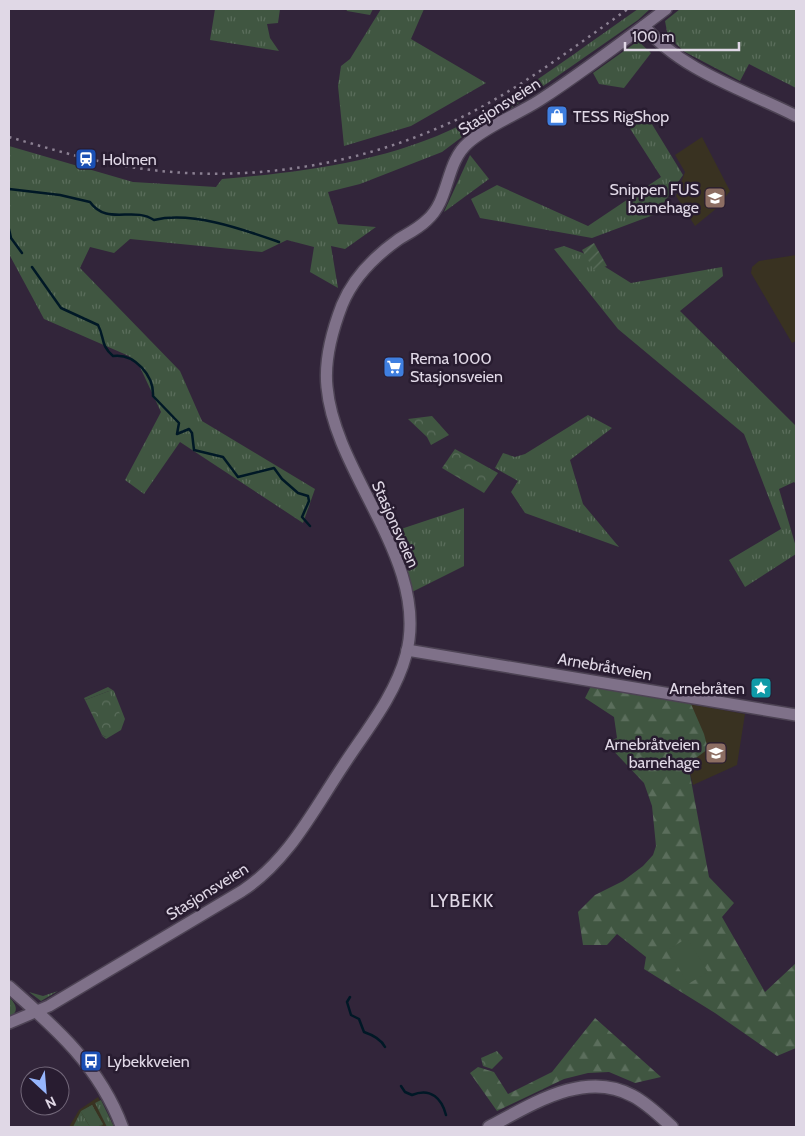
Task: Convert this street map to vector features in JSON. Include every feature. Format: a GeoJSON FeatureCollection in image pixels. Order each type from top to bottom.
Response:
{"type":"FeatureCollection","features":[{"type":"Feature","properties":{"kind":"main road"},"geometry":{"type":"LineString","coordinates":[[9,987],[74,1047],[93,1071],[109,1097],[122,1127]]}},
{"type":"Feature","properties":{"kind":"main road"},"geometry":{"type":"LineString","coordinates":[[489,1127],[554,1095],[592,1086],[618,1089],[633,1096],[672,1127]]}},
{"type":"Feature","properties":{"kind":"street","name":"Stasjonsveien"},"geometry":{"type":"LineString","coordinates":[[9,1023],[38,1012],[242,890],[272,868],[289,847],[382,706],[400,670],[407,650],[409,617],[403,580],[350,461],[329,403],[326,379],[328,354],[342,306],[353,285],[374,260],[432,216],[441,199],[454,163],[465,145],[546,96],[666,9]]}},
{"type":"Feature","properties":{"kind":"street"},"geometry":{"type":"LineString","coordinates":[[647,23],[653,37],[688,62],[796,116]]}},
{"type":"Feature","properties":{"kind":"street","name":"Arnebråtveien"},"geometry":{"type":"LineString","coordinates":[[407,650],[796,715]]}},
{"type":"Feature","properties":{"kind":"shaded area"},"geometry":{"type":"Polygon","coordinates":[[[702,137],[730,191],[717,208],[695,226],[676,196],[685,172],[675,155],[702,137]]]}},
{"type":"Feature","properties":{"kind":"shaded area"},"geometry":{"type":"Polygon","coordinates":[[[796,255],[796,341],[792,343],[751,273],[752,267],[759,261],[796,255]]]}},
{"type":"Feature","properties":{"kind":"shaded area","name":"Arnebråtveien barnehage"},"geometry":{"type":"Polygon","coordinates":[[[684,703],[745,714],[737,765],[693,785],[690,773],[696,742],[684,703]]]}},
{"type":"Feature","properties":{"kind":"shaded area"},"geometry":{"type":"Polygon","coordinates":[[[98,1097],[114,1127],[69,1127],[79,1110],[98,1097]]]}},
{"type":"Feature","properties":{"kind":"green space"},"geometry":{"type":"Polygon","coordinates":[[[215,9],[280,9],[278,23],[267,24],[270,38],[279,51],[210,40],[215,9]]]}},
{"type":"Feature","properties":{"kind":"green space"},"geometry":{"type":"Polygon","coordinates":[[[346,9],[373,9],[370,15],[347,11],[346,9]]]}},
{"type":"Feature","properties":{"kind":"green space"},"geometry":{"type":"Polygon","coordinates":[[[381,9],[424,9],[411,39],[486,83],[411,126],[344,146],[338,86],[341,66],[350,59],[381,9]]]}},
{"type":"Feature","properties":{"kind":"green space"},"geometry":{"type":"Polygon","coordinates":[[[638,9],[650,9],[638,20],[516,105],[462,137],[442,152],[360,184],[328,192],[338,224],[376,227],[345,249],[331,246],[338,288],[310,272],[314,247],[287,240],[262,252],[130,239],[114,253],[90,247],[80,268],[180,371],[202,421],[315,489],[303,523],[180,442],[144,494],[125,480],[161,412],[139,365],[129,356],[44,319],[9,254],[9,146],[133,182],[216,187],[222,179],[283,173],[344,163],[403,148],[433,138],[461,125],[529,85],[638,9]]]}},
{"type":"Feature","properties":{"kind":"green space"},"geometry":{"type":"Polygon","coordinates":[[[680,9],[796,9],[796,88],[749,64],[740,81],[685,52],[668,37],[665,21],[680,9]]]}},
{"type":"Feature","properties":{"kind":"green space"},"geometry":{"type":"Polygon","coordinates":[[[638,41],[651,53],[624,88],[599,84],[593,73],[638,41]]]}},
{"type":"Feature","properties":{"kind":"green space"},"geometry":{"type":"Polygon","coordinates":[[[647,116],[683,175],[656,214],[592,238],[480,218],[471,199],[497,185],[588,226],[661,177],[629,127],[647,116]]]}},
{"type":"Feature","properties":{"kind":"green space"},"geometry":{"type":"Polygon","coordinates":[[[470,155],[489,179],[444,212],[470,155]]]}},
{"type":"Feature","properties":{"kind":"green space"},"geometry":{"type":"Polygon","coordinates":[[[594,243],[607,266],[594,270],[582,250],[594,243]]]}},
{"type":"Feature","properties":{"kind":"green space"},"geometry":{"type":"Polygon","coordinates":[[[564,246],[583,253],[631,283],[722,267],[723,276],[680,311],[796,426],[796,484],[794,482],[779,489],[796,547],[796,554],[745,587],[729,560],[781,529],[744,434],[618,329],[554,249],[564,246]]]}},
{"type":"Feature","properties":{"kind":"green space"},"geometry":{"type":"Polygon","coordinates":[[[588,415],[612,428],[570,460],[583,504],[619,547],[525,513],[511,492],[518,481],[495,468],[503,453],[515,457],[525,454],[588,415]]]}},
{"type":"Feature","properties":{"kind":"green space"},"geometry":{"type":"Polygon","coordinates":[[[432,416],[449,435],[431,445],[427,437],[408,419],[432,416]]]}},
{"type":"Feature","properties":{"kind":"green space"},"geometry":{"type":"Polygon","coordinates":[[[455,449],[498,473],[484,493],[442,468],[455,449]]]}},
{"type":"Feature","properties":{"kind":"green space"},"geometry":{"type":"Polygon","coordinates":[[[464,508],[464,566],[412,592],[389,533],[464,508]]]}},
{"type":"Feature","properties":{"kind":"green space"},"geometry":{"type":"Polygon","coordinates":[[[592,684],[691,704],[704,734],[708,749],[688,764],[709,877],[734,903],[722,917],[765,992],[796,963],[796,1048],[777,1056],[715,1013],[644,969],[646,957],[617,934],[607,945],[583,945],[578,912],[595,895],[623,881],[643,866],[653,855],[656,846],[652,806],[644,783],[606,743],[617,738],[614,717],[585,698],[592,684]]]}},
{"type":"Feature","properties":{"kind":"green space"},"geometry":{"type":"Polygon","coordinates":[[[108,687],[114,691],[125,719],[121,730],[106,739],[101,735],[106,737],[109,691],[85,700],[84,698],[108,687]]]}},
{"type":"Feature","properties":{"kind":"green space"},"geometry":{"type":"Polygon","coordinates":[[[109,691],[120,714],[114,729],[106,737],[102,735],[85,700],[109,691]]]}},
{"type":"Feature","properties":{"kind":"green space"},"geometry":{"type":"Polygon","coordinates":[[[687,938],[708,972],[688,984],[668,950],[687,938]]]}},
{"type":"Feature","properties":{"kind":"green space"},"geometry":{"type":"Polygon","coordinates":[[[58,991],[41,1001],[29,992],[43,996],[58,991]]]}},
{"type":"Feature","properties":{"kind":"green space"},"geometry":{"type":"Polygon","coordinates":[[[9,997],[14,1002],[16,1010],[9,1017],[9,997]]]}},
{"type":"Feature","properties":{"kind":"green space"},"geometry":{"type":"Polygon","coordinates":[[[595,1018],[661,1077],[635,1083],[609,1072],[588,1073],[564,1079],[497,1111],[470,1073],[478,1067],[494,1072],[508,1094],[552,1072],[595,1018]]]}},
{"type":"Feature","properties":{"kind":"green space"},"geometry":{"type":"Polygon","coordinates":[[[497,1051],[503,1058],[492,1069],[483,1066],[481,1058],[497,1051]]]}},
{"type":"Feature","properties":{"kind":"green space"},"geometry":{"type":"Polygon","coordinates":[[[101,1100],[114,1127],[107,1127],[95,1103],[101,1100]]]}},
{"type":"Feature","properties":{"kind":"green space"},"geometry":{"type":"Polygon","coordinates":[[[92,1105],[102,1124],[81,1112],[90,1127],[73,1127],[81,1111],[92,1105]]]}},
{"type":"Feature","properties":{"kind":"green space"},"geometry":{"type":"Polygon","coordinates":[[[92,1105],[103,1124],[97,1127],[90,1127],[81,1112],[92,1105]]]}},
{"type":"Feature","properties":{"kind":"waterway"},"geometry":{"type":"LineString","coordinates":[[9,189],[60,195],[90,202],[97,209],[112,215],[138,215],[154,220],[184,218],[217,223],[279,242]]}},
{"type":"Feature","properties":{"kind":"waterway"},"geometry":{"type":"LineString","coordinates":[[9,229],[11,238],[22,253]]}},
{"type":"Feature","properties":{"kind":"waterway"},"geometry":{"type":"LineString","coordinates":[[32,267],[61,308],[98,325],[104,345],[113,356],[129,358],[142,367],[150,381],[153,396],[179,423],[177,434],[189,429],[192,433],[194,450],[223,457],[238,477],[274,468],[282,479],[298,493],[308,496],[309,501],[302,517],[310,526]]}},
{"type":"Feature","properties":{"kind":"waterway"},"geometry":{"type":"LineString","coordinates":[[350,997],[347,1002],[351,1015],[359,1019],[364,1032],[371,1034],[385,1047]]}},
{"type":"Feature","properties":{"kind":"waterway"},"geometry":{"type":"LineString","coordinates":[[401,1086],[405,1092],[412,1095],[425,1092],[435,1096],[442,1104],[446,1115]]}},
{"type":"Feature","properties":{"kind":"railway"},"geometry":{"type":"LineString","coordinates":[[9,137],[104,162],[180,173],[223,174],[310,166],[353,157],[394,145],[474,111],[534,75],[628,9]]}},
{"type":"Feature","properties":{"kind":"place","name":"TESS RigShop"},"geometry":{"type":"Point","coordinates":[557,116]}},
{"type":"Feature","properties":{"kind":"place","name":"Holmen"},"geometry":{"type":"Point","coordinates":[86,159]}},
{"type":"Feature","properties":{"kind":"place","name":"Snippen FUS barnehage"},"geometry":{"type":"Point","coordinates":[715,198]}},
{"type":"Feature","properties":{"kind":"place","name":"Rema 1000 Stasjonsveien"},"geometry":{"type":"Point","coordinates":[394,367]}},
{"type":"Feature","properties":{"kind":"place","name":"Arnebråten"},"geometry":{"type":"Point","coordinates":[761,688]}},
{"type":"Feature","properties":{"kind":"place","name":"Arnebråtveien barnehage"},"geometry":{"type":"Point","coordinates":[716,753]}},
{"type":"Feature","properties":{"kind":"place","name":"Lybekkveien"},"geometry":{"type":"Point","coordinates":[91,1061]}},
{"type":"Feature","properties":{"kind":"district","name":"LYBEKK"},"geometry":{"type":"Point","coordinates":[462,901]}}]}
